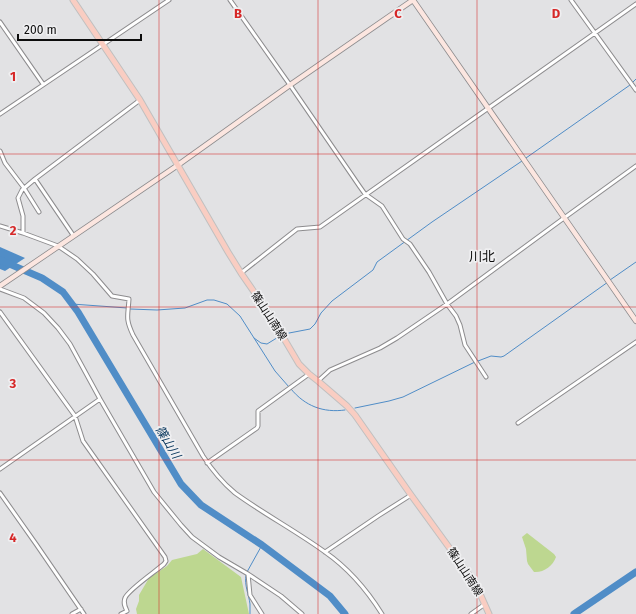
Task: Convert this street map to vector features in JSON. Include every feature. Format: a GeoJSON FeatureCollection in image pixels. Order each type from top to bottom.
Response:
{"type":"FeatureCollection","features":[{"type":"Feature","properties":{"kind":"main road","name":"篠山山南線"},"geometry":{"type":"LineString","coordinates":[[74,0],[140,100],[241,274],[270,315],[299,364],[347,406],[355,415],[467,572],[477,587],[489,614]]}},
{"type":"Feature","properties":{"kind":"street"},"geometry":{"type":"LineString","coordinates":[[0,114],[169,0]]}},
{"type":"Feature","properties":{"kind":"street"},"geometry":{"type":"LineString","coordinates":[[230,0],[365,194],[382,206],[403,239],[410,244],[456,316],[465,345],[486,377]]}},
{"type":"Feature","properties":{"kind":"street"},"geometry":{"type":"LineString","coordinates":[[0,286],[178,165],[413,0],[636,321]]}},
{"type":"Feature","properties":{"kind":"street"},"geometry":{"type":"LineString","coordinates":[[571,0],[636,90]]}},
{"type":"Feature","properties":{"kind":"street"},"geometry":{"type":"LineString","coordinates":[[241,274],[297,229],[320,227],[636,4]]}},
{"type":"Feature","properties":{"kind":"street"},"geometry":{"type":"LineString","coordinates":[[0,22],[43,84]]}},
{"type":"Feature","properties":{"kind":"street"},"geometry":{"type":"LineString","coordinates":[[23,233],[23,216],[18,198],[22,190],[140,100]]}},
{"type":"Feature","properties":{"kind":"street"},"geometry":{"type":"LineString","coordinates":[[0,151],[5,163],[24,188],[39,212]]}},
{"type":"Feature","properties":{"kind":"street"},"geometry":{"type":"LineString","coordinates":[[318,381],[330,370],[380,348],[447,304],[636,166]]}},
{"type":"Feature","properties":{"kind":"street"},"geometry":{"type":"LineString","coordinates":[[35,179],[73,235]]}},
{"type":"Feature","properties":{"kind":"street"},"geometry":{"type":"LineString","coordinates":[[0,226],[23,233],[56,247],[77,259],[93,274],[112,296],[129,299],[127,316],[128,325],[207,463],[215,473],[235,492],[325,552],[357,581],[373,600],[382,614]]}},
{"type":"Feature","properties":{"kind":"street"},"geometry":{"type":"LineString","coordinates":[[0,289],[24,298],[44,313],[58,328],[70,344],[154,492],[181,526],[192,537],[219,557],[281,596],[302,614]]}},
{"type":"Feature","properties":{"kind":"street"},"geometry":{"type":"LineString","coordinates":[[0,312],[75,416],[83,441],[165,557],[166,561],[164,564],[131,590],[125,597],[124,603],[127,611],[121,614]]}},
{"type":"Feature","properties":{"kind":"street"},"geometry":{"type":"LineString","coordinates":[[518,423],[636,342]]}},
{"type":"Feature","properties":{"kind":"street"},"geometry":{"type":"LineString","coordinates":[[207,463],[257,428],[258,411],[309,374]]}},
{"type":"Feature","properties":{"kind":"street"},"geometry":{"type":"LineString","coordinates":[[0,469],[100,399]]}},
{"type":"Feature","properties":{"kind":"street"},"geometry":{"type":"LineString","coordinates":[[0,493],[84,614]]}},
{"type":"Feature","properties":{"kind":"street"},"geometry":{"type":"LineString","coordinates":[[325,552],[411,495]]}},
{"type":"Feature","properties":{"kind":"street"},"geometry":{"type":"LineString","coordinates":[[248,574],[250,595],[262,614]]}},
{"type":"Feature","properties":{"kind":"street"},"geometry":{"type":"LineString","coordinates":[[471,614],[485,604]]}},
{"type":"Feature","properties":{"kind":"street"},"geometry":{"type":"LineString","coordinates":[[72,614],[81,609]]}},
{"type":"Feature","properties":{"kind":"green space"},"geometry":{"type":"Polygon","coordinates":[[[527,533],[556,557],[553,563],[544,570],[534,572],[528,564],[526,549],[522,537],[527,533]]]}},
{"type":"Feature","properties":{"kind":"green space"},"geometry":{"type":"Polygon","coordinates":[[[203,549],[241,577],[249,614],[137,614],[136,609],[139,601],[139,595],[149,578],[167,566],[172,560],[197,554],[203,549]]]}},
{"type":"Feature","properties":{"kind":"water"},"geometry":{"type":"Polygon","coordinates":[[[0,247],[25,258],[5,271],[0,269],[0,247]]]}},
{"type":"Feature","properties":{"kind":"waterway"},"geometry":{"type":"LineString","coordinates":[[526,158],[630,85],[636,79]]}},
{"type":"Feature","properties":{"kind":"waterway"},"geometry":{"type":"LineString","coordinates":[[284,334],[310,329],[315,324],[321,313],[332,301],[373,270],[377,262],[432,222],[522,161]]}},
{"type":"Feature","properties":{"kind":"waterway","name":"篠山川"},"geometry":{"type":"LineString","coordinates":[[0,260],[42,278],[63,292],[78,312],[181,484],[201,505],[262,545],[330,596],[345,614]]}},
{"type":"Feature","properties":{"kind":"waterway"},"geometry":{"type":"LineString","coordinates":[[610,280],[636,262]]}},
{"type":"Feature","properties":{"kind":"waterway"},"geometry":{"type":"LineString","coordinates":[[478,361],[491,356],[504,356],[608,282]]}},
{"type":"Feature","properties":{"kind":"waterway"},"geometry":{"type":"LineString","coordinates":[[130,309],[157,310],[185,308],[207,300],[214,300],[227,304],[240,316],[275,371],[289,387]]}},
{"type":"Feature","properties":{"kind":"waterway"},"geometry":{"type":"LineString","coordinates":[[72,304],[127,308]]}},
{"type":"Feature","properties":{"kind":"waterway"},"geometry":{"type":"LineString","coordinates":[[254,338],[261,343],[267,344],[280,336]]}},
{"type":"Feature","properties":{"kind":"waterway"},"geometry":{"type":"LineString","coordinates":[[355,408],[403,397],[475,362]]}},
{"type":"Feature","properties":{"kind":"waterway"},"geometry":{"type":"LineString","coordinates":[[291,389],[302,400],[315,407],[337,411],[345,410]]}},
{"type":"Feature","properties":{"kind":"waterway"},"geometry":{"type":"LineString","coordinates":[[247,572],[262,545]]}},
{"type":"Feature","properties":{"kind":"waterway"},"geometry":{"type":"LineString","coordinates":[[574,614],[636,572]]}},
{"type":"Feature","properties":{"kind":"waterway"},"geometry":{"type":"LineString","coordinates":[[246,575],[250,614]]}},
{"type":"Feature","properties":{"kind":"district","name":"川北"},"geometry":{"type":"Point","coordinates":[482,256]}}]}
